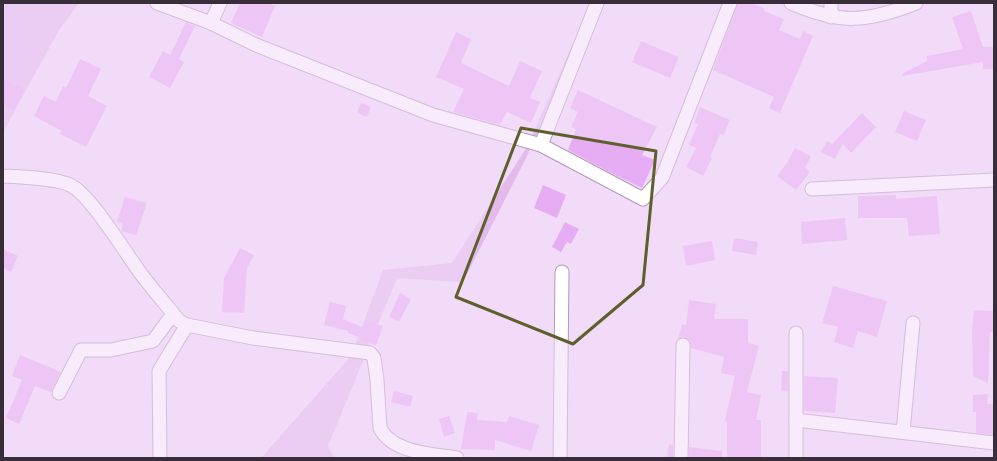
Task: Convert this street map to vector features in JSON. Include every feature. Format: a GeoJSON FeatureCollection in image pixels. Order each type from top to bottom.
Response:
{"type":"FeatureCollection","features":[{"type":"Feature","properties":{"kind":"street"},"geometry":{"type":"LineString","coordinates":[[157,3],[212,23],[256,45],[434,115],[541,145],[643,199],[662,178],[730,3]]}},
{"type":"Feature","properties":{"kind":"street"},"geometry":{"type":"LineString","coordinates":[[212,23],[220,3]]}},
{"type":"Feature","properties":{"kind":"street"},"geometry":{"type":"LineString","coordinates":[[541,145],[597,3]]}},
{"type":"Feature","properties":{"kind":"street"},"geometry":{"type":"LineString","coordinates":[[791,3],[840,19],[863,19],[883,15],[916,3]]}},
{"type":"Feature","properties":{"kind":"street"},"geometry":{"type":"LineString","coordinates":[[831,3],[831,17]]}},
{"type":"Feature","properties":{"kind":"street"},"geometry":{"type":"LineString","coordinates":[[3,176],[55,181],[70,185],[79,191],[173,314],[179,321],[187,325],[253,338],[370,354],[374,358],[380,428],[382,433],[397,445],[414,451],[457,458]]}},
{"type":"Feature","properties":{"kind":"street"},"geometry":{"type":"LineString","coordinates":[[812,189],[994,180]]}},
{"type":"Feature","properties":{"kind":"street"},"geometry":{"type":"LineString","coordinates":[[560,458],[562,272]]}},
{"type":"Feature","properties":{"kind":"street"},"geometry":{"type":"LineString","coordinates":[[59,393],[81,350],[111,350],[153,341],[173,314]]}},
{"type":"Feature","properties":{"kind":"street"},"geometry":{"type":"LineString","coordinates":[[903,432],[913,323]]}},
{"type":"Feature","properties":{"kind":"street"},"geometry":{"type":"LineString","coordinates":[[160,458],[159,371],[187,325]]}},
{"type":"Feature","properties":{"kind":"street"},"geometry":{"type":"LineString","coordinates":[[796,333],[796,458]]}},
{"type":"Feature","properties":{"kind":"street"},"geometry":{"type":"LineString","coordinates":[[681,458],[683,345]]}},
{"type":"Feature","properties":{"kind":"street"},"geometry":{"type":"LineString","coordinates":[[796,420],[994,444]]}},
{"type":"Feature","properties":{"kind":"highlighted area"},"geometry":{"type":"Polygon","coordinates":[[[521,128],[656,151],[643,285],[573,344],[456,297],[521,128]]]}},
{"type":"Feature","properties":{"kind":"shaded area"},"geometry":{"type":"Polygon","coordinates":[[[3,3],[79,3],[59,30],[3,132],[3,3]]]}},
{"type":"Feature","properties":{"kind":"shaded area"},"geometry":{"type":"Polygon","coordinates":[[[591,3],[598,3],[526,158],[463,282],[397,278],[328,446],[334,458],[261,458],[351,356],[383,270],[452,263],[527,147],[591,3]]]}},
{"type":"Feature","properties":{"kind":"building"},"geometry":{"type":"Polygon","coordinates":[[[240,3],[268,3],[275,6],[262,37],[231,23],[240,3]]]}},
{"type":"Feature","properties":{"kind":"building"},"geometry":{"type":"Polygon","coordinates":[[[738,3],[751,3],[765,9],[764,11],[784,19],[779,30],[800,39],[803,31],[813,36],[780,113],[769,108],[774,97],[713,70],[738,3]]]}},
{"type":"Feature","properties":{"kind":"building"},"geometry":{"type":"Polygon","coordinates":[[[971,11],[983,47],[994,47],[994,69],[983,69],[983,62],[903,76],[902,74],[927,61],[927,56],[963,49],[952,17],[971,11]]]}},
{"type":"Feature","properties":{"kind":"building"},"geometry":{"type":"Polygon","coordinates":[[[186,22],[195,26],[179,59],[184,62],[170,88],[149,77],[163,51],[170,55],[186,22]]]}},
{"type":"Feature","properties":{"kind":"building"},"geometry":{"type":"Polygon","coordinates":[[[456,32],[471,39],[461,63],[509,86],[520,61],[542,71],[530,98],[540,102],[531,123],[507,112],[500,125],[453,112],[464,89],[436,77],[456,32]]]}},
{"type":"Feature","properties":{"kind":"building"},"geometry":{"type":"Polygon","coordinates":[[[641,41],[679,57],[670,78],[632,62],[641,41]]]}},
{"type":"Feature","properties":{"kind":"building"},"geometry":{"type":"Polygon","coordinates":[[[80,59],[101,69],[88,96],[107,106],[86,147],[60,134],[62,131],[34,116],[44,96],[56,102],[63,86],[66,88],[80,59]]]}},
{"type":"Feature","properties":{"kind":"building"},"geometry":{"type":"Polygon","coordinates":[[[3,79],[24,89],[14,110],[3,104],[3,79]]]}},
{"type":"Feature","properties":{"kind":"building"},"geometry":{"type":"Polygon","coordinates":[[[578,90],[657,127],[642,155],[655,160],[642,188],[568,150],[576,129],[571,127],[578,112],[570,108],[578,90]]]}},
{"type":"Feature","properties":{"kind":"building"},"geometry":{"type":"Polygon","coordinates":[[[361,103],[371,107],[367,117],[357,113],[361,103]]]}},
{"type":"Feature","properties":{"kind":"building"},"geometry":{"type":"Polygon","coordinates":[[[700,107],[730,120],[724,135],[720,134],[710,157],[712,158],[703,176],[686,167],[696,148],[689,145],[698,124],[694,123],[700,107]]]}},
{"type":"Feature","properties":{"kind":"building"},"geometry":{"type":"Polygon","coordinates":[[[904,111],[926,120],[917,141],[895,132],[904,111]]]}},
{"type":"Feature","properties":{"kind":"building"},"geometry":{"type":"Polygon","coordinates":[[[862,113],[876,127],[851,153],[843,144],[835,159],[821,152],[827,141],[832,144],[862,113]]]}},
{"type":"Feature","properties":{"kind":"building"},"geometry":{"type":"Polygon","coordinates":[[[795,148],[811,156],[805,168],[810,172],[796,190],[777,176],[787,163],[795,148]]]}},
{"type":"Feature","properties":{"kind":"building"},"geometry":{"type":"Polygon","coordinates":[[[543,185],[566,195],[557,218],[534,208],[543,185]]]}},
{"type":"Feature","properties":{"kind":"building"},"geometry":{"type":"Polygon","coordinates":[[[896,195],[896,199],[937,196],[940,234],[909,236],[907,218],[858,218],[858,196],[896,195]]]}},
{"type":"Feature","properties":{"kind":"building"},"geometry":{"type":"Polygon","coordinates":[[[125,197],[147,203],[136,235],[121,231],[123,224],[117,222],[125,197]]]}},
{"type":"Feature","properties":{"kind":"building"},"geometry":{"type":"Polygon","coordinates":[[[845,218],[847,240],[802,244],[801,222],[845,218]]]}},
{"type":"Feature","properties":{"kind":"building"},"geometry":{"type":"Polygon","coordinates":[[[565,222],[579,229],[571,244],[567,242],[561,252],[552,247],[565,222]]]}},
{"type":"Feature","properties":{"kind":"building"},"geometry":{"type":"Polygon","coordinates":[[[734,238],[758,242],[756,255],[732,251],[734,238]]]}},
{"type":"Feature","properties":{"kind":"building"},"geometry":{"type":"Polygon","coordinates":[[[712,241],[715,260],[686,266],[683,246],[712,241]]]}},
{"type":"Feature","properties":{"kind":"building"},"geometry":{"type":"Polygon","coordinates":[[[240,248],[254,255],[247,268],[244,313],[222,312],[224,278],[240,248]]]}},
{"type":"Feature","properties":{"kind":"building"},"geometry":{"type":"Polygon","coordinates":[[[3,249],[18,256],[11,272],[3,268],[3,249]]]}},
{"type":"Feature","properties":{"kind":"building"},"geometry":{"type":"Polygon","coordinates":[[[833,286],[887,301],[877,337],[858,331],[853,348],[834,342],[838,327],[822,323],[833,286]]]}},
{"type":"Feature","properties":{"kind":"building"},"geometry":{"type":"Polygon","coordinates":[[[400,293],[411,299],[399,322],[389,317],[400,293]]]}},
{"type":"Feature","properties":{"kind":"building"},"geometry":{"type":"Polygon","coordinates":[[[689,300],[716,304],[714,319],[748,319],[748,343],[759,346],[747,392],[761,395],[756,420],[761,420],[761,458],[727,458],[727,421],[725,421],[735,376],[721,373],[724,357],[691,348],[690,341],[687,338],[683,337],[678,339],[682,324],[686,325],[689,300]]]}},
{"type":"Feature","properties":{"kind":"building"},"geometry":{"type":"Polygon","coordinates":[[[330,302],[346,306],[343,319],[364,328],[366,321],[383,326],[376,345],[360,340],[360,338],[348,333],[348,331],[324,325],[330,302]]]}},
{"type":"Feature","properties":{"kind":"building"},"geometry":{"type":"Polygon","coordinates":[[[974,310],[994,311],[994,332],[990,332],[988,383],[973,376],[972,331],[974,310]]]}},
{"type":"Feature","properties":{"kind":"building"},"geometry":{"type":"Polygon","coordinates":[[[20,355],[61,372],[51,392],[35,386],[19,424],[6,418],[22,380],[12,376],[20,355]]]}},
{"type":"Feature","properties":{"kind":"building"},"geometry":{"type":"Polygon","coordinates":[[[782,371],[788,371],[788,391],[781,390],[782,371]]]}},
{"type":"Feature","properties":{"kind":"building"},"geometry":{"type":"Polygon","coordinates":[[[804,376],[838,378],[835,413],[804,411],[804,376]]]}},
{"type":"Feature","properties":{"kind":"building"},"geometry":{"type":"Polygon","coordinates":[[[394,391],[413,396],[410,407],[391,402],[394,391]]]}},
{"type":"Feature","properties":{"kind":"building"},"geometry":{"type":"Polygon","coordinates":[[[988,394],[987,404],[994,404],[994,435],[976,433],[976,412],[973,412],[973,395],[988,394]]]}},
{"type":"Feature","properties":{"kind":"building"},"geometry":{"type":"Polygon","coordinates":[[[467,412],[478,413],[477,420],[507,422],[509,416],[539,425],[531,451],[495,440],[495,450],[461,449],[467,412]]]}},
{"type":"Feature","properties":{"kind":"building"},"geometry":{"type":"Polygon","coordinates":[[[449,416],[455,433],[444,437],[439,419],[449,416]]]}},
{"type":"Feature","properties":{"kind":"building"},"geometry":{"type":"Polygon","coordinates":[[[669,444],[673,445],[673,458],[667,458],[669,444]]]}},
{"type":"Feature","properties":{"kind":"building"},"geometry":{"type":"Polygon","coordinates":[[[689,447],[722,451],[722,458],[689,458],[689,447]]]}}]}
